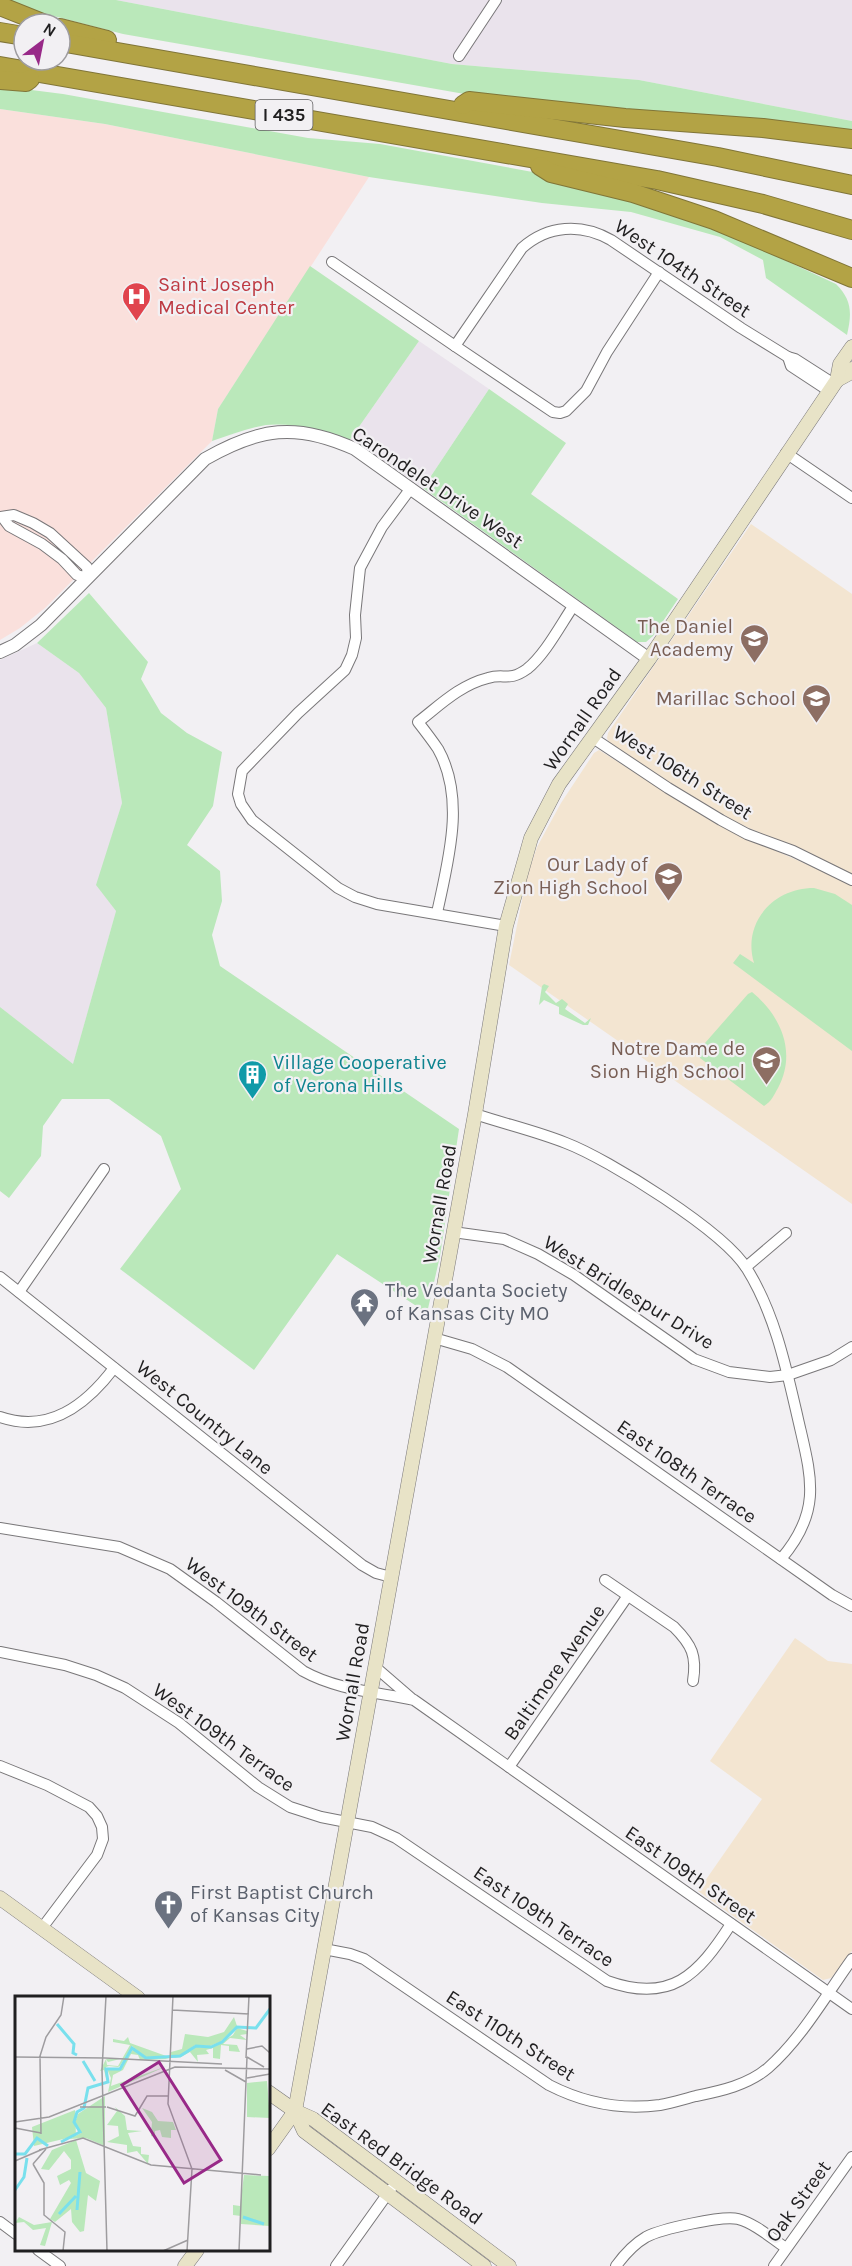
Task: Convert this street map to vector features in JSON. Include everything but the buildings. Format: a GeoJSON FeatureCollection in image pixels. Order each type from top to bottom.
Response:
{"type":"FeatureCollection","features":[{"type":"Feature","properties":{"kind":"highway"},"geometry":{"type":"LineString","coordinates":[[0,6],[15,12]]}},
{"type":"Feature","properties":{"kind":"highway"},"geometry":{"type":"LineString","coordinates":[[72,31],[127,45],[135,57]]}},
{"type":"Feature","properties":{"kind":"highway","name":"I 435"},"geometry":{"type":"LineString","coordinates":[[72,44],[739,161],[852,185]]}},
{"type":"Feature","properties":{"kind":"highway","name":"I 435"},"geometry":{"type":"LineString","coordinates":[[0,66],[668,182],[763,204],[852,230]]}},
{"type":"Feature","properties":{"kind":"highway"},"geometry":{"type":"LineString","coordinates":[[0,80],[26,82],[42,74]]}},
{"type":"Feature","properties":{"kind":"highway"},"geometry":{"type":"LineString","coordinates":[[456,110],[469,101],[625,118],[763,128],[852,139]]}},
{"type":"Feature","properties":{"kind":"highway"},"geometry":{"type":"LineString","coordinates":[[526,156],[551,173],[633,193],[703,216],[852,278]]}},
{"type":"Feature","properties":{"kind":"highway"},"geometry":{"type":"LineString","coordinates":[[834,271],[852,290]]}},
{"type":"Feature","properties":{"kind":"main road","name":"Wornall Road"},"geometry":{"type":"LineString","coordinates":[[270,2145],[295,2111],[475,1114],[506,926],[531,838],[559,784],[649,659],[833,385],[840,364],[852,347]]}},
{"type":"Feature","properties":{"kind":"main road","name":"Wornall Road"},"geometry":{"type":"LineString","coordinates":[[833,385],[852,369]]}},
{"type":"Feature","properties":{"kind":"main road"},"geometry":{"type":"LineString","coordinates":[[0,1898],[135,1996]]}},
{"type":"Feature","properties":{"kind":"main road"},"geometry":{"type":"LineString","coordinates":[[270,2093],[295,2111]]}},
{"type":"Feature","properties":{"kind":"main road","name":"East Red Bridge Road"},"geometry":{"type":"LineString","coordinates":[[295,2111],[313,2119],[509,2266]]}},
{"type":"Feature","properties":{"kind":"main road","name":"East Red Bridge Road"},"geometry":{"type":"LineString","coordinates":[[295,2111],[304,2131],[479,2265]]}},
{"type":"Feature","properties":{"kind":"main road"},"geometry":{"type":"LineString","coordinates":[[185,2266],[196,2251]]}},
{"type":"Feature","properties":{"kind":"street"},"geometry":{"type":"LineString","coordinates":[[459,56],[496,0]]}},
{"type":"Feature","properties":{"kind":"street","name":"West 104th Street"},"geometry":{"type":"LineString","coordinates":[[455,346],[522,249],[536,237],[555,229],[582,229],[595,232],[611,240],[788,357],[791,366],[833,385]]}},
{"type":"Feature","properties":{"kind":"street"},"geometry":{"type":"LineString","coordinates":[[332,262],[553,412],[560,413],[573,406],[586,391],[607,352],[659,272]]}},
{"type":"Feature","properties":{"kind":"street","name":"Carondelet Drive West"},"geometry":{"type":"LineString","coordinates":[[0,652],[27,637],[205,459],[234,442],[257,435],[300,432],[337,441],[355,449],[649,659]]}},
{"type":"Feature","properties":{"kind":"street"},"geometry":{"type":"LineString","coordinates":[[786,453],[852,498]]}},
{"type":"Feature","properties":{"kind":"street"},"geometry":{"type":"LineString","coordinates":[[411,488],[382,527],[360,568],[356,591],[356,638],[352,656],[345,670],[298,712],[242,771],[238,794],[241,804],[252,819],[346,892],[376,904],[506,926]]}},
{"type":"Feature","properties":{"kind":"street"},"geometry":{"type":"LineString","coordinates":[[2,517],[9,526],[42,544],[62,559],[77,575],[88,578]]}},
{"type":"Feature","properties":{"kind":"street"},"geometry":{"type":"LineString","coordinates":[[437,913],[448,858],[453,796],[444,762],[418,722],[462,688],[490,677],[510,678],[528,668],[544,650],[574,605]]}},
{"type":"Feature","properties":{"kind":"street","name":"West 106th Street"},"geometry":{"type":"LineString","coordinates":[[593,738],[721,820],[747,834],[793,851],[852,880]]}},
{"type":"Feature","properties":{"kind":"street"},"geometry":{"type":"LineString","coordinates":[[475,1114],[568,1143],[592,1156],[689,1215],[724,1243],[746,1267],[770,1314],[788,1375],[810,1473],[811,1495],[802,1530],[781,1559]]}},
{"type":"Feature","properties":{"kind":"street"},"geometry":{"type":"LineString","coordinates":[[19,1292],[104,1169]]}},
{"type":"Feature","properties":{"kind":"street","name":"West Bridlespur Drive"},"geometry":{"type":"LineString","coordinates":[[453,1232],[504,1239],[538,1254],[574,1275],[694,1359],[747,1376],[788,1375],[831,1360],[852,1347]]}},
{"type":"Feature","properties":{"kind":"street"},"geometry":{"type":"LineString","coordinates":[[746,1267],[786,1233]]}},
{"type":"Feature","properties":{"kind":"street","name":"West Country Lane"},"geometry":{"type":"LineString","coordinates":[[0,1277],[362,1565],[376,1573],[391,1577]]}},
{"type":"Feature","properties":{"kind":"street","name":"East 108th Terrace"},"geometry":{"type":"LineString","coordinates":[[434,1338],[472,1349],[503,1365],[832,1595],[852,1606]]}},
{"type":"Feature","properties":{"kind":"street"},"geometry":{"type":"LineString","coordinates":[[0,1418],[34,1421],[50,1419],[67,1413],[86,1399],[114,1368]]}},
{"type":"Feature","properties":{"kind":"street","name":"West 109th Street"},"geometry":{"type":"LineString","coordinates":[[0,1528],[119,1547],[170,1569],[216,1602],[303,1671],[333,1685],[414,1700]]}},
{"type":"Feature","properties":{"kind":"street"},"geometry":{"type":"LineString","coordinates":[[605,1580],[674,1627],[682,1635],[694,1654],[693,1681]]}},
{"type":"Feature","properties":{"kind":"street","name":"Baltimore Avenue"},"geometry":{"type":"LineString","coordinates":[[510,1767],[627,1597]]}},
{"type":"Feature","properties":{"kind":"street","name":"West 109th Terrace"},"geometry":{"type":"LineString","coordinates":[[0,1652],[65,1665],[126,1688],[179,1723],[258,1787],[290,1808],[372,1827],[396,1838],[424,1857]]}},
{"type":"Feature","properties":{"kind":"street","name":"West 109th Street"},"geometry":{"type":"LineString","coordinates":[[374,1666],[414,1700],[510,1767]]}},
{"type":"Feature","properties":{"kind":"street"},"geometry":{"type":"LineString","coordinates":[[0,1766],[47,1785],[89,1807],[97,1816],[103,1832],[101,1847],[97,1855],[42,1928]]}},
{"type":"Feature","properties":{"kind":"street","name":"East 109th Street"},"geometry":{"type":"LineString","coordinates":[[510,1767],[852,2009]]}},
{"type":"Feature","properties":{"kind":"street","name":"East 109th Terrace"},"geometry":{"type":"LineString","coordinates":[[424,1857],[595,1974],[622,1986],[656,1989],[683,1978],[706,1961],[731,1924]]}},
{"type":"Feature","properties":{"kind":"street","name":"East 110th Street"},"geometry":{"type":"LineString","coordinates":[[324,1949],[350,1953],[364,1959],[549,2085],[585,2101],[617,2105],[660,2105],[722,2091],[747,2081],[766,2069],[784,2052],[852,1959]]}},
{"type":"Feature","properties":{"kind":"street","name":"Oak Street"},"geometry":{"type":"LineString","coordinates":[[774,2266],[852,2158]]}},
{"type":"Feature","properties":{"kind":"street"},"geometry":{"type":"LineString","coordinates":[[336,2266],[396,2181]]}},
{"type":"Feature","properties":{"kind":"street"},"geometry":{"type":"LineString","coordinates":[[616,2266],[625,2254],[647,2237],[719,2219],[736,2218],[748,2222],[786,2248]]}},
{"type":"Feature","properties":{"kind":"street"},"geometry":{"type":"LineString","coordinates":[[0,2222],[15,2233]]}},
{"type":"Feature","properties":{"kind":"street"},"geometry":{"type":"LineString","coordinates":[[479,2265],[487,2250]]}},
{"type":"Feature","properties":{"kind":"street"},"geometry":{"type":"LineString","coordinates":[[39,2251],[60,2266]]}},
{"type":"Feature","properties":{"kind":"shaded area"},"geometry":{"type":"Polygon","coordinates":[[[116,0],[852,0],[852,121],[639,80],[452,64],[116,0]]]}},
{"type":"Feature","properties":{"kind":"shaded area","name":"Saint Joseph Medical Center"},"geometry":{"type":"Polygon","coordinates":[[[0,109],[105,124],[369,177],[218,409],[212,441],[45,608],[20,628],[0,640],[0,109]]]}},
{"type":"Feature","properties":{"kind":"shaded area"},"geometry":{"type":"Polygon","coordinates":[[[419,341],[489,389],[423,488],[349,441],[419,341]]]}},
{"type":"Feature","properties":{"kind":"shaded area","name":"The Daniel Academy"},"geometry":{"type":"Polygon","coordinates":[[[751,524],[852,594],[852,874],[738,823],[671,784],[609,743],[607,738],[608,733],[751,524]]]}},
{"type":"Feature","properties":{"kind":"shaded area"},"geometry":{"type":"Polygon","coordinates":[[[37,643],[79,673],[106,708],[122,803],[97,885],[116,911],[73,1065],[0,1007],[0,660],[37,643]]]}},
{"type":"Feature","properties":{"kind":"shaded area","name":"Notre Dame de Sion High School"},"geometry":{"type":"Polygon","coordinates":[[[599,750],[704,816],[758,843],[852,884],[852,1204],[509,965],[527,876],[537,847],[561,803],[594,753],[599,750]]]}},
{"type":"Feature","properties":{"kind":"shaded area"},"geometry":{"type":"Polygon","coordinates":[[[795,1638],[828,1661],[852,1664],[852,1951],[831,1978],[823,1980],[698,1891],[762,1799],[710,1761],[795,1638]]]}},
{"type":"Feature","properties":{"kind":"green space"},"geometry":{"type":"Polygon","coordinates":[[[6,0],[116,0],[452,64],[639,80],[852,121],[852,133],[493,99],[123,34],[72,21],[72,12],[38,12],[6,0]]]}},
{"type":"Feature","properties":{"kind":"green space"},"geometry":{"type":"Polygon","coordinates":[[[0,86],[63,94],[308,138],[380,144],[598,184],[679,211],[836,284],[848,301],[850,320],[847,335],[766,278],[763,260],[720,237],[631,212],[542,203],[369,177],[105,124],[0,109],[0,86]]]}},
{"type":"Feature","properties":{"kind":"green space"},"geometry":{"type":"Polygon","coordinates":[[[310,266],[419,341],[349,441],[309,428],[276,424],[252,428],[212,441],[218,409],[310,266]]]}},
{"type":"Feature","properties":{"kind":"green space"},"geometry":{"type":"Polygon","coordinates":[[[489,389],[566,443],[531,494],[678,599],[653,636],[646,642],[637,642],[423,488],[489,389]]]}},
{"type":"Feature","properties":{"kind":"green space"},"geometry":{"type":"Polygon","coordinates":[[[89,593],[148,662],[141,679],[161,713],[187,733],[222,752],[213,806],[187,845],[220,871],[222,901],[212,935],[220,966],[459,1129],[440,1256],[427,1313],[337,1254],[254,1370],[120,1269],[181,1189],[161,1136],[109,1099],[62,1099],[43,1126],[41,1156],[9,1198],[0,1191],[0,1007],[73,1064],[116,911],[96,885],[122,803],[106,708],[79,673],[37,643],[89,593]]]}},
{"type":"Feature","properties":{"kind":"green space"},"geometry":{"type":"Polygon","coordinates":[[[814,888],[835,894],[852,905],[852,1051],[733,963],[740,954],[754,963],[751,948],[753,934],[764,910],[786,894],[814,888]]]}},
{"type":"Feature","properties":{"kind":"green space"},"geometry":{"type":"Polygon","coordinates":[[[544,984],[549,986],[545,992],[556,1003],[562,999],[568,1004],[565,1009],[585,1023],[591,1018],[588,1025],[559,1014],[559,1007],[544,1000],[539,1005],[544,984]]]}},
{"type":"Feature","properties":{"kind":"green space"},"geometry":{"type":"Polygon","coordinates":[[[752,992],[778,1023],[786,1048],[784,1075],[774,1096],[764,1106],[700,1058],[698,1051],[752,992]]]}},
{"type":"Feature","properties":{"kind":"place","name":"Saint Joseph Medical Center"},"geometry":{"type":"Point","coordinates":[137,322]}},
{"type":"Feature","properties":{"kind":"place","name":"The Daniel Academy"},"geometry":{"type":"Point","coordinates":[754,664]}},
{"type":"Feature","properties":{"kind":"place","name":"Marillac School"},"geometry":{"type":"Point","coordinates":[817,724]}},
{"type":"Feature","properties":{"kind":"place","name":"Our Lady of Zion High School"},"geometry":{"type":"Point","coordinates":[669,902]}},
{"type":"Feature","properties":{"kind":"place","name":"Notre Dame de Sion High School"},"geometry":{"type":"Point","coordinates":[766,1086]}},
{"type":"Feature","properties":{"kind":"place","name":"Village Cooperative of Verona Hills"},"geometry":{"type":"Point","coordinates":[252,1100]}},
{"type":"Feature","properties":{"kind":"place","name":"The Vedanta Society of Kansas City MO"},"geometry":{"type":"Point","coordinates":[364,1328]}},
{"type":"Feature","properties":{"kind":"place","name":"First Baptist Church of Kansas City"},"geometry":{"type":"Point","coordinates":[169,1930]}}]}
